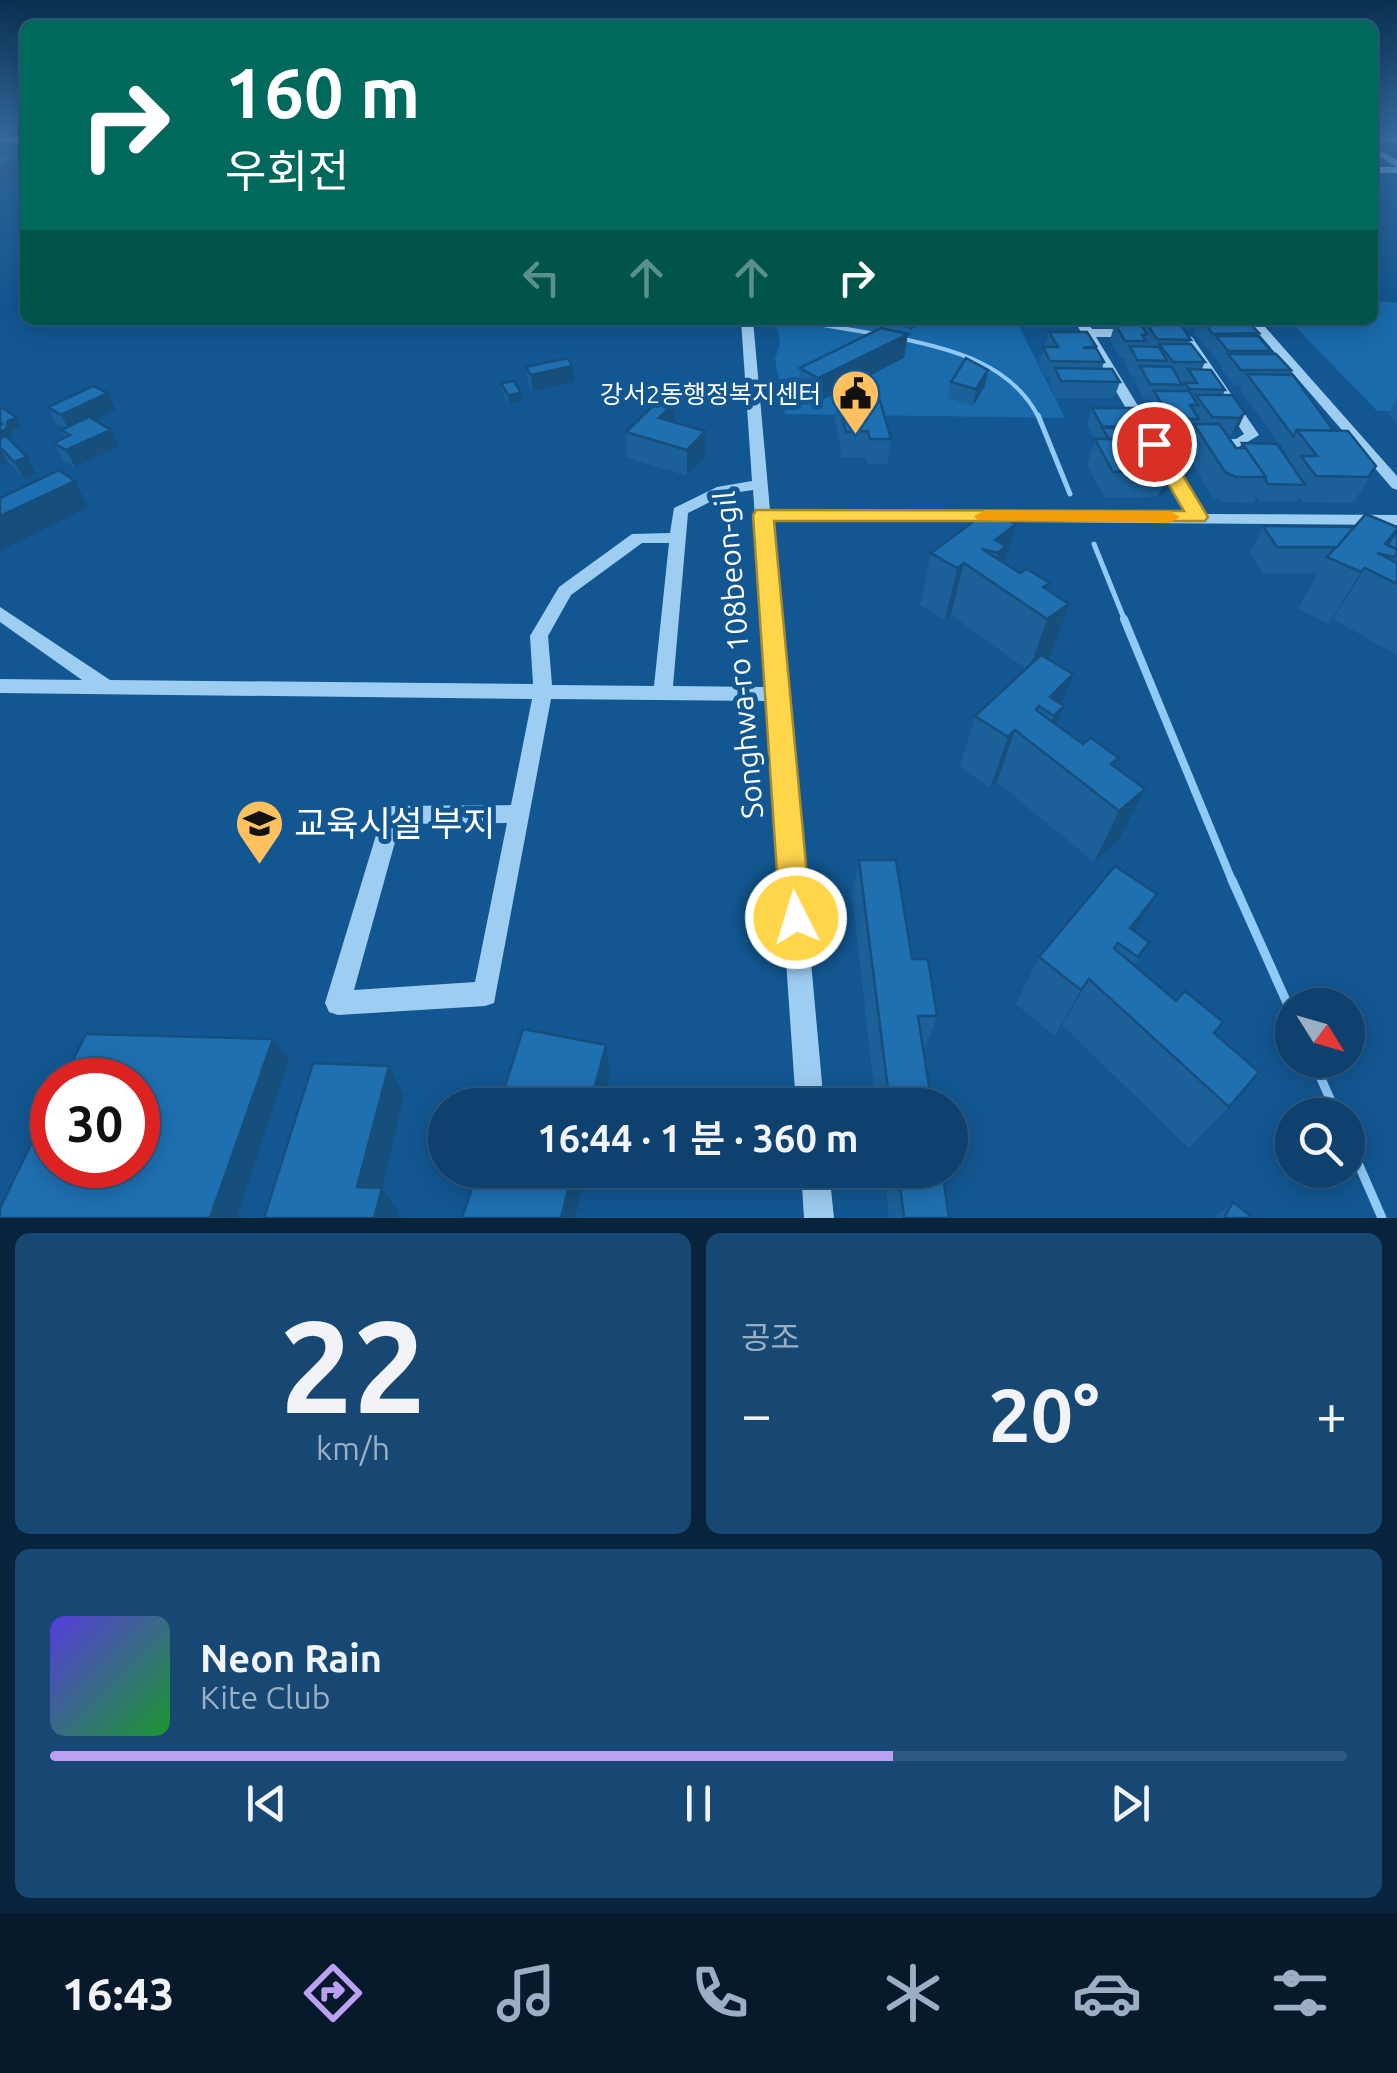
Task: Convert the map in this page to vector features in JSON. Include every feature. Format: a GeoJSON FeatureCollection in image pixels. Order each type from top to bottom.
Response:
{"type":"FeatureCollection","features":[{"type":"Feature","properties":{"kind":"street","name":"Songhwa-ro 108beon-gil"},"geometry":{"type":"LineString","coordinates":[[748,325],[809,1088]]}},
{"type":"Feature","properties":{"kind":"street"},"geometry":{"type":"LineString","coordinates":[[1257,325],[1397,486]]}},
{"type":"Feature","properties":{"kind":"street"},"geometry":{"type":"LineString","coordinates":[[1084,326],[1164,333],[1188,340],[1252,436],[1239,443],[1154,444]]}},
{"type":"Feature","properties":{"kind":"street"},"geometry":{"type":"LineString","coordinates":[[1084,326],[1198,517]]}},
{"type":"Feature","properties":{"kind":"street"},"geometry":{"type":"LineString","coordinates":[[662,693],[680,510],[722,490],[761,484]]}},
{"type":"Feature","properties":{"kind":"street"},"geometry":{"type":"LineString","coordinates":[[763,515],[1397,520]]}},
{"type":"Feature","properties":{"kind":"street"},"geometry":{"type":"LineString","coordinates":[[519,814],[392,816],[338,1003],[485,994],[543,692],[539,636],[565,591],[638,538],[677,538]]}},
{"type":"Feature","properties":{"kind":"street"},"geometry":{"type":"LineString","coordinates":[[0,613],[106,687]]}},
{"type":"Feature","properties":{"kind":"street"},"geometry":{"type":"LineString","coordinates":[[0,686],[778,694]]}},
{"type":"Feature","properties":{"kind":"street"},"geometry":{"type":"LineString","coordinates":[[817,1188],[819,1218]]}},
{"type":"Feature","properties":{"kind":"shaded area"},"geometry":{"type":"Polygon","coordinates":[[[1378,301],[1397,303],[1397,411],[1377,411],[1294,325],[1378,325],[1378,301]]]}},
{"type":"Feature","properties":{"kind":"shaded area"},"geometry":{"type":"Polygon","coordinates":[[[777,325],[1018,325],[1065,418],[785,414],[775,359],[780,342],[777,325]]]}},
{"type":"Feature","properties":{"kind":"building"},"geometry":{"type":"Polygon","coordinates":[[[1116,325],[1141,325],[1147,334],[1142,335],[1146,341],[1125,341],[1116,325]]]}},
{"type":"Feature","properties":{"kind":"building"},"geometry":{"type":"Polygon","coordinates":[[[1148,325],[1181,325],[1191,340],[1157,339],[1148,325]]]}},
{"type":"Feature","properties":{"kind":"building"},"geometry":{"type":"Polygon","coordinates":[[[1206,325],[1252,325],[1259,333],[1213,334],[1206,325]]]}},
{"type":"Feature","properties":{"kind":"building"},"geometry":{"type":"Polygon","coordinates":[[[881,328],[908,334],[818,378],[800,368],[881,328]]]}},
{"type":"Feature","properties":{"kind":"building"},"geometry":{"type":"Polygon","coordinates":[[[1049,332],[1087,332],[1096,346],[1083,348],[1096,348],[1104,362],[1050,361],[1043,347],[1058,347],[1049,332]]]}},
{"type":"Feature","properties":{"kind":"building"},"geometry":{"type":"Polygon","coordinates":[[[1216,336],[1258,336],[1271,351],[1228,351],[1216,336]]]}},
{"type":"Feature","properties":{"kind":"building"},"geometry":{"type":"Polygon","coordinates":[[[1159,344],[1191,344],[1205,362],[1173,362],[1159,344]]]}},
{"type":"Feature","properties":{"kind":"building"},"geometry":{"type":"Polygon","coordinates":[[[1130,346],[1159,347],[1167,361],[1137,360],[1130,346]]]}},
{"type":"Feature","properties":{"kind":"building"},"geometry":{"type":"Polygon","coordinates":[[[1228,354],[1276,354],[1291,370],[1241,370],[1228,354]]]}},
{"type":"Feature","properties":{"kind":"building"},"geometry":{"type":"Polygon","coordinates":[[[568,358],[572,366],[531,375],[526,367],[568,358]]]}},
{"type":"Feature","properties":{"kind":"building"},"geometry":{"type":"Polygon","coordinates":[[[966,358],[988,370],[976,389],[951,382],[966,358]]]}},
{"type":"Feature","properties":{"kind":"building"},"geometry":{"type":"Polygon","coordinates":[[[1140,366],[1172,367],[1182,385],[1150,384],[1140,366]]]}},
{"type":"Feature","properties":{"kind":"building"},"geometry":{"type":"Polygon","coordinates":[[[1055,368],[1112,369],[1120,382],[1061,381],[1055,368]]]}},
{"type":"Feature","properties":{"kind":"building"},"geometry":{"type":"Polygon","coordinates":[[[1188,369],[1211,370],[1225,390],[1189,389],[1185,383],[1197,383],[1188,369]]]}},
{"type":"Feature","properties":{"kind":"building"},"geometry":{"type":"Polygon","coordinates":[[[1247,374],[1293,375],[1334,431],[1297,430],[1293,436],[1247,374]]]}},
{"type":"Feature","properties":{"kind":"building"},"geometry":{"type":"Polygon","coordinates":[[[514,381],[521,393],[508,395],[501,383],[514,381]]]}},
{"type":"Feature","properties":{"kind":"building"},"geometry":{"type":"Polygon","coordinates":[[[93,386],[108,393],[61,415],[48,407],[93,386]]]}},
{"type":"Feature","properties":{"kind":"building"},"geometry":{"type":"Polygon","coordinates":[[[1154,391],[1189,391],[1198,405],[1190,405],[1199,419],[1182,419],[1167,413],[1154,391]]]}},
{"type":"Feature","properties":{"kind":"building"},"geometry":{"type":"Polygon","coordinates":[[[837,394],[878,394],[891,439],[870,439],[868,431],[846,432],[837,394]]]}},
{"type":"Feature","properties":{"kind":"building"},"geometry":{"type":"Polygon","coordinates":[[[1196,395],[1232,395],[1245,413],[1239,418],[1212,417],[1196,395]]]}},
{"type":"Feature","properties":{"kind":"building"},"geometry":{"type":"Polygon","coordinates":[[[661,398],[675,402],[659,418],[705,431],[687,450],[626,432],[661,398]]]}},
{"type":"Feature","properties":{"kind":"building"},"geometry":{"type":"Polygon","coordinates":[[[1092,408],[1135,408],[1158,447],[1122,445],[1118,439],[1109,439],[1102,428],[1132,428],[1102,426],[1092,408]]]}},
{"type":"Feature","properties":{"kind":"building"},"geometry":{"type":"Polygon","coordinates":[[[0,409],[17,418],[8,421],[6,430],[0,431],[0,409]]]}},
{"type":"Feature","properties":{"kind":"building"},"geometry":{"type":"Polygon","coordinates":[[[89,417],[111,430],[66,450],[54,443],[70,435],[61,430],[89,417]]]}},
{"type":"Feature","properties":{"kind":"building"},"geometry":{"type":"Polygon","coordinates":[[[1194,424],[1219,424],[1236,448],[1247,448],[1266,477],[1236,477],[1225,472],[1194,424]]]}},
{"type":"Feature","properties":{"kind":"building"},"geometry":{"type":"Polygon","coordinates":[[[1297,430],[1348,431],[1376,466],[1368,477],[1316,476],[1301,456],[1317,456],[1297,430]]]}},
{"type":"Feature","properties":{"kind":"building"},"geometry":{"type":"Polygon","coordinates":[[[6,436],[27,457],[14,462],[0,447],[0,438],[6,436]]]}},
{"type":"Feature","properties":{"kind":"building"},"geometry":{"type":"Polygon","coordinates":[[[1095,439],[1118,439],[1122,445],[1139,445],[1143,451],[1170,451],[1178,465],[1169,471],[1113,472],[1095,439]]]}},
{"type":"Feature","properties":{"kind":"building"},"geometry":{"type":"Polygon","coordinates":[[[1242,443],[1277,444],[1305,485],[1268,484],[1242,443]]]}},
{"type":"Feature","properties":{"kind":"building"},"geometry":{"type":"Polygon","coordinates":[[[59,470],[75,481],[0,516],[0,498],[59,470]]]}},
{"type":"Feature","properties":{"kind":"building"},"geometry":{"type":"Polygon","coordinates":[[[989,510],[1016,524],[995,540],[1006,546],[998,553],[982,549],[1020,573],[1027,569],[1050,583],[1043,587],[1069,604],[1047,619],[964,563],[957,568],[931,553],[989,510]]]}},
{"type":"Feature","properties":{"kind":"building"},"geometry":{"type":"Polygon","coordinates":[[[1366,514],[1397,527],[1385,544],[1397,549],[1397,554],[1394,557],[1377,553],[1397,563],[1397,584],[1365,568],[1361,572],[1327,557],[1366,514]]]}},
{"type":"Feature","properties":{"kind":"building"},"geometry":{"type":"Polygon","coordinates":[[[1263,526],[1354,527],[1337,547],[1277,547],[1263,526]]]}},
{"type":"Feature","properties":{"kind":"building"},"geometry":{"type":"Polygon","coordinates":[[[1397,530],[1397,549],[1388,545],[1397,530]]]}},
{"type":"Feature","properties":{"kind":"building"},"geometry":{"type":"Polygon","coordinates":[[[1041,655],[1073,674],[1050,697],[1064,706],[1054,716],[1039,706],[1036,710],[1083,744],[1091,738],[1119,758],[1111,764],[1145,789],[1119,811],[1015,730],[1008,737],[975,716],[1041,655]]]}},
{"type":"Feature","properties":{"kind":"building"},"geometry":{"type":"Polygon","coordinates":[[[859,860],[896,860],[912,959],[928,959],[937,1016],[918,1016],[929,1088],[888,1088],[859,860]]]}},
{"type":"Feature","properties":{"kind":"building"},"geometry":{"type":"Polygon","coordinates":[[[1115,866],[1157,894],[1130,928],[1149,942],[1138,957],[1118,943],[1114,948],[1176,1001],[1185,991],[1223,1022],[1214,1033],[1259,1072],[1229,1107],[1089,979],[1081,990],[1039,957],[1115,866]]]}},
{"type":"Feature","properties":{"kind":"building"},"geometry":{"type":"Polygon","coordinates":[[[523,1029],[606,1045],[595,1088],[504,1088],[523,1029]]]}},
{"type":"Feature","properties":{"kind":"building"},"geometry":{"type":"Polygon","coordinates":[[[86,1034],[273,1039],[210,1218],[0,1218],[0,1208],[30,1146],[30,1188],[160,1188],[160,1058],[74,1058],[86,1034]]]}},
{"type":"Feature","properties":{"kind":"building"},"geometry":{"type":"Polygon","coordinates":[[[313,1063],[389,1066],[357,1187],[382,1188],[374,1218],[264,1218],[313,1063]]]}},
{"type":"Feature","properties":{"kind":"building"},"geometry":{"type":"Polygon","coordinates":[[[472,1188],[568,1188],[561,1218],[462,1218],[472,1188]]]}},
{"type":"Feature","properties":{"kind":"building"},"geometry":{"type":"Polygon","coordinates":[[[900,1188],[945,1188],[949,1218],[904,1218],[900,1188]]]}},
{"type":"Feature","properties":{"kind":"building"},"geometry":{"type":"Polygon","coordinates":[[[1233,1202],[1253,1218],[1224,1218],[1233,1202]]]}},
{"type":"Feature","properties":{"kind":"waterway"},"geometry":{"type":"LineString","coordinates":[[823,325],[876,334]]}},
{"type":"Feature","properties":{"kind":"waterway"},"geometry":{"type":"LineString","coordinates":[[899,338],[980,362],[1013,384],[1039,418]]}},
{"type":"Feature","properties":{"kind":"waterway"},"geometry":{"type":"LineString","coordinates":[[1038,415],[1070,494]]}},
{"type":"Feature","properties":{"kind":"waterway"},"geometry":{"type":"LineString","coordinates":[[1094,544],[1125,621]]}},
{"type":"Feature","properties":{"kind":"waterway"},"geometry":{"type":"LineString","coordinates":[[1124,619],[1233,883]]}},
{"type":"Feature","properties":{"kind":"waterway"},"geometry":{"type":"LineString","coordinates":[[1232,880],[1280,988]]}},
{"type":"Feature","properties":{"kind":"waterway"},"geometry":{"type":"LineString","coordinates":[[1321,1078],[1330,1098]]}},
{"type":"Feature","properties":{"kind":"waterway"},"geometry":{"type":"LineString","coordinates":[[1365,1179],[1382,1218]]}},
{"type":"Feature","properties":{"kind":"slow traffic"},"geometry":{"type":"LineString","coordinates":[[985,516],[1170,517]]}},
{"type":"Feature","properties":{"kind":"place","name":"강서2동행정복지센터"},"geometry":{"type":"Point","coordinates":[856,436]}},
{"type":"Feature","properties":{"kind":"place","name":"교육시설 부지"},"geometry":{"type":"Point","coordinates":[259,866]}},
{"type":"Feature","properties":{"kind":"route"},"geometry":{"type":"LineString","coordinates":[[796,918],[763,515],[1198,517],[1154,444]]}}]}
